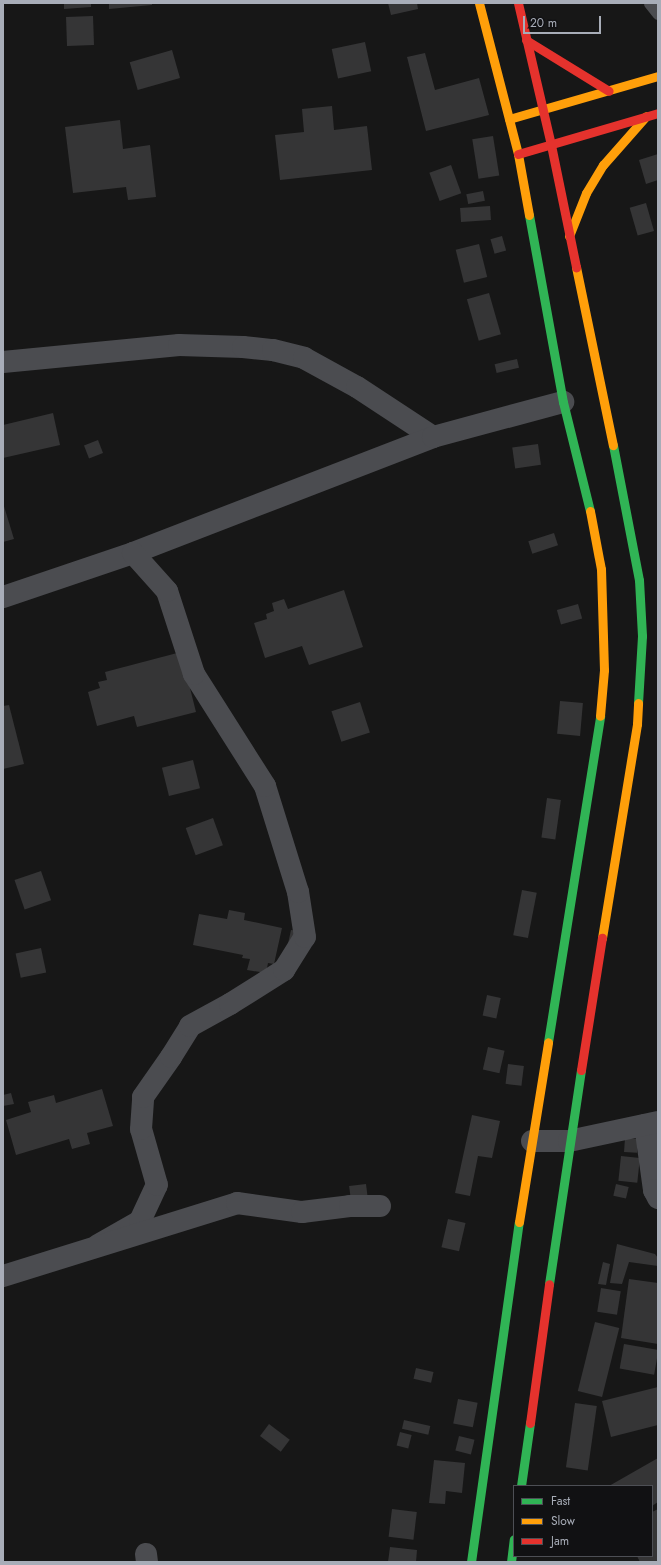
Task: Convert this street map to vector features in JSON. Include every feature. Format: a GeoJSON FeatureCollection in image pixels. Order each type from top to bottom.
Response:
{"type":"FeatureCollection","features":[{"type":"Feature","properties":{"kind":"street"},"geometry":{"type":"LineString","coordinates":[[471,1562],[516,1240],[601,711],[604,670],[601,569],[591,514],[563,402],[518,154],[479,3]]}},
{"type":"Feature","properties":{"kind":"street"},"geometry":{"type":"LineString","coordinates":[[518,3],[551,145],[633,545],[639,580],[642,636],[637,724],[569,1141],[521,1485]]}},
{"type":"Feature","properties":{"kind":"street"},"geometry":{"type":"LineString","coordinates":[[526,40],[609,91]]}},
{"type":"Feature","properties":{"kind":"street"},"geometry":{"type":"LineString","coordinates":[[509,118],[658,76]]}},
{"type":"Feature","properties":{"kind":"street"},"geometry":{"type":"LineString","coordinates":[[518,154],[658,113]]}},
{"type":"Feature","properties":{"kind":"street"},"geometry":{"type":"LineString","coordinates":[[569,236],[586,193],[603,164],[646,116]]}},
{"type":"Feature","properties":{"kind":"street"},"geometry":{"type":"LineString","coordinates":[[3,362],[179,345],[243,347],[273,350],[304,358],[356,387],[433,437]]}},
{"type":"Feature","properties":{"kind":"street"},"geometry":{"type":"LineString","coordinates":[[3,597],[133,553],[433,437],[563,402]]}},
{"type":"Feature","properties":{"kind":"street"},"geometry":{"type":"LineString","coordinates":[[98,1245],[140,1221],[157,1185],[141,1129],[143,1097],[171,1057],[190,1026],[230,1004],[284,970],[305,937],[298,892],[265,786],[194,674],[167,591],[133,553]]}},
{"type":"Feature","properties":{"kind":"street"},"geometry":{"type":"LineString","coordinates":[[532,1141],[569,1141],[652,1124],[654,1190],[658,1198]]}},
{"type":"Feature","properties":{"kind":"street"},"geometry":{"type":"LineString","coordinates":[[3,1276],[98,1245],[238,1203],[302,1212],[350,1206],[380,1206]]}},
{"type":"Feature","properties":{"kind":"street"},"geometry":{"type":"LineString","coordinates":[[511,1562],[513,1547]]}},
{"type":"Feature","properties":{"kind":"lane"},"geometry":{"type":"LineString","coordinates":[[650,3],[658,13]]}},
{"type":"Feature","properties":{"kind":"building"},"geometry":{"type":"Polygon","coordinates":[[[64,3],[91,3],[91,7],[64,9],[64,3]]]}},
{"type":"Feature","properties":{"kind":"building"},"geometry":{"type":"Polygon","coordinates":[[[109,3],[152,3],[152,5],[109,9],[109,3]]]}},
{"type":"Feature","properties":{"kind":"building"},"geometry":{"type":"Polygon","coordinates":[[[388,3],[417,3],[418,9],[391,15],[388,3]]]}},
{"type":"Feature","properties":{"kind":"building"},"geometry":{"type":"Polygon","coordinates":[[[93,16],[94,45],[67,46],[66,17],[93,16]]]}},
{"type":"Feature","properties":{"kind":"building"},"geometry":{"type":"Polygon","coordinates":[[[365,42],[371,71],[338,78],[332,49],[365,42]]]}},
{"type":"Feature","properties":{"kind":"building"},"geometry":{"type":"Polygon","coordinates":[[[172,50],[180,78],[138,90],[130,62],[172,50]]]}},
{"type":"Feature","properties":{"kind":"building"},"geometry":{"type":"Polygon","coordinates":[[[425,53],[435,90],[479,78],[489,115],[426,131],[407,57],[425,53]]]}},
{"type":"Feature","properties":{"kind":"building"},"geometry":{"type":"Polygon","coordinates":[[[332,106],[334,130],[367,126],[372,170],[280,180],[275,135],[304,132],[302,109],[332,106]]]}},
{"type":"Feature","properties":{"kind":"building"},"geometry":{"type":"Polygon","coordinates":[[[120,120],[123,149],[150,145],[156,197],[128,200],[126,187],[73,193],[65,127],[120,120]]]}},
{"type":"Feature","properties":{"kind":"building"},"geometry":{"type":"Polygon","coordinates":[[[493,136],[499,176],[479,179],[472,139],[493,136]]]}},
{"type":"Feature","properties":{"kind":"building"},"geometry":{"type":"Polygon","coordinates":[[[658,154],[658,180],[646,184],[639,160],[658,154]]]}},
{"type":"Feature","properties":{"kind":"building"},"geometry":{"type":"Polygon","coordinates":[[[451,165],[461,193],[440,201],[429,173],[451,165]]]}},
{"type":"Feature","properties":{"kind":"building"},"geometry":{"type":"Polygon","coordinates":[[[483,191],[485,201],[468,204],[466,194],[483,191]]]}},
{"type":"Feature","properties":{"kind":"building"},"geometry":{"type":"Polygon","coordinates":[[[646,203],[654,231],[638,236],[630,208],[646,203]]]}},
{"type":"Feature","properties":{"kind":"building"},"geometry":{"type":"Polygon","coordinates":[[[490,206],[491,220],[461,222],[460,208],[490,206]]]}},
{"type":"Feature","properties":{"kind":"building"},"geometry":{"type":"Polygon","coordinates":[[[502,236],[506,250],[495,254],[490,239],[502,236]]]}},
{"type":"Feature","properties":{"kind":"building"},"geometry":{"type":"Polygon","coordinates":[[[479,244],[487,277],[464,283],[456,250],[479,244]]]}},
{"type":"Feature","properties":{"kind":"building"},"geometry":{"type":"Polygon","coordinates":[[[489,293],[501,334],[479,341],[467,299],[489,293]]]}},
{"type":"Feature","properties":{"kind":"building"},"geometry":{"type":"Polygon","coordinates":[[[517,359],[519,368],[497,373],[495,364],[517,359]]]}},
{"type":"Feature","properties":{"kind":"building"},"geometry":{"type":"Polygon","coordinates":[[[53,413],[60,445],[3,458],[3,425],[53,413]]]}},
{"type":"Feature","properties":{"kind":"building"},"geometry":{"type":"Polygon","coordinates":[[[98,440],[103,453],[89,458],[84,445],[98,440]]]}},
{"type":"Feature","properties":{"kind":"building"},"geometry":{"type":"Polygon","coordinates":[[[538,444],[541,465],[515,468],[512,448],[538,444]]]}},
{"type":"Feature","properties":{"kind":"building"},"geometry":{"type":"Polygon","coordinates":[[[3,503],[14,539],[3,542],[3,503]]]}},
{"type":"Feature","properties":{"kind":"building"},"geometry":{"type":"Polygon","coordinates":[[[554,533],[558,545],[532,554],[528,541],[554,533]]]}},
{"type":"Feature","properties":{"kind":"building"},"geometry":{"type":"Polygon","coordinates":[[[344,590],[363,647],[309,665],[302,646],[265,658],[254,623],[267,619],[266,614],[274,611],[272,603],[284,599],[288,609],[344,590]]]}},
{"type":"Feature","properties":{"kind":"building"},"geometry":{"type":"Polygon","coordinates":[[[578,604],[582,618],[561,624],[557,610],[578,604]]]}},
{"type":"Feature","properties":{"kind":"building"},"geometry":{"type":"Polygon","coordinates":[[[181,652],[196,712],[137,727],[134,716],[97,726],[88,692],[100,688],[98,682],[107,680],[105,672],[181,652]]]}},
{"type":"Feature","properties":{"kind":"building"},"geometry":{"type":"Polygon","coordinates":[[[560,701],[583,703],[580,736],[557,734],[560,701]]]}},
{"type":"Feature","properties":{"kind":"building"},"geometry":{"type":"Polygon","coordinates":[[[360,702],[370,732],[341,742],[331,711],[360,702]]]}},
{"type":"Feature","properties":{"kind":"building"},"geometry":{"type":"Polygon","coordinates":[[[9,705],[24,764],[3,769],[3,706],[9,705]]]}},
{"type":"Feature","properties":{"kind":"building"},"geometry":{"type":"Polygon","coordinates":[[[193,760],[200,788],[169,796],[162,768],[193,760]]]}},
{"type":"Feature","properties":{"kind":"building"},"geometry":{"type":"Polygon","coordinates":[[[547,798],[561,800],[555,840],[541,838],[547,798]]]}},
{"type":"Feature","properties":{"kind":"building"},"geometry":{"type":"Polygon","coordinates":[[[213,818],[223,845],[196,855],[186,828],[213,818]]]}},
{"type":"Feature","properties":{"kind":"building"},"geometry":{"type":"Polygon","coordinates":[[[41,871],[51,900],[25,909],[15,880],[41,871]]]}},
{"type":"Feature","properties":{"kind":"building"},"geometry":{"type":"Polygon","coordinates":[[[522,890],[537,893],[528,938],[513,935],[522,890]]]}},
{"type":"Feature","properties":{"kind":"building"},"geometry":{"type":"Polygon","coordinates":[[[229,910],[245,913],[244,920],[282,928],[274,964],[268,963],[266,973],[247,970],[250,959],[242,958],[243,955],[193,945],[199,914],[227,919],[229,910]]]}},
{"type":"Feature","properties":{"kind":"building"},"geometry":{"type":"Polygon","coordinates":[[[291,930],[298,931],[286,953],[291,930]]]}},
{"type":"Feature","properties":{"kind":"building"},"geometry":{"type":"Polygon","coordinates":[[[41,948],[46,972],[21,978],[16,953],[41,948]]]}},
{"type":"Feature","properties":{"kind":"building"},"geometry":{"type":"Polygon","coordinates":[[[487,995],[501,998],[496,1018],[483,1016],[487,995]]]}},
{"type":"Feature","properties":{"kind":"building"},"geometry":{"type":"Polygon","coordinates":[[[488,1047],[505,1051],[499,1073],[483,1069],[488,1047]]]}},
{"type":"Feature","properties":{"kind":"building"},"geometry":{"type":"Polygon","coordinates":[[[508,1064],[524,1066],[521,1086],[506,1084],[508,1064]]]}},
{"type":"Feature","properties":{"kind":"building"},"geometry":{"type":"Polygon","coordinates":[[[102,1089],[113,1126],[87,1133],[90,1144],[72,1149],[69,1139],[16,1155],[6,1120],[31,1112],[28,1102],[54,1095],[56,1103],[102,1089]]]}},
{"type":"Feature","properties":{"kind":"building"},"geometry":{"type":"Polygon","coordinates":[[[11,1093],[14,1104],[3,1106],[3,1095],[11,1093]]]}},
{"type":"Feature","properties":{"kind":"building"},"geometry":{"type":"Polygon","coordinates":[[[472,1115],[500,1121],[492,1158],[478,1156],[470,1196],[455,1193],[472,1115]]]}},
{"type":"Feature","properties":{"kind":"building"},"geometry":{"type":"Polygon","coordinates":[[[625,1138],[638,1139],[637,1153],[624,1152],[625,1138]]]}},
{"type":"Feature","properties":{"kind":"building"},"geometry":{"type":"Polygon","coordinates":[[[621,1156],[640,1158],[637,1183],[618,1181],[621,1156]]]}},
{"type":"Feature","properties":{"kind":"building"},"geometry":{"type":"Polygon","coordinates":[[[366,1184],[368,1201],[351,1203],[349,1186],[366,1184]]]}},
{"type":"Feature","properties":{"kind":"building"},"geometry":{"type":"Polygon","coordinates":[[[616,1184],[629,1187],[626,1199],[613,1196],[616,1184]]]}},
{"type":"Feature","properties":{"kind":"building"},"geometry":{"type":"Polygon","coordinates":[[[448,1219],[466,1223],[459,1251],[441,1247],[448,1219]]]}},
{"type":"Feature","properties":{"kind":"building"},"geometry":{"type":"Polygon","coordinates":[[[617,1244],[655,1254],[658,1258],[658,1266],[629,1262],[622,1284],[610,1283],[617,1244]]]}},
{"type":"Feature","properties":{"kind":"building"},"geometry":{"type":"Polygon","coordinates":[[[603,1262],[610,1264],[606,1285],[598,1284],[603,1262]]]}},
{"type":"Feature","properties":{"kind":"building"},"geometry":{"type":"Polygon","coordinates":[[[629,1279],[658,1283],[658,1344],[621,1338],[629,1279]]]}},
{"type":"Feature","properties":{"kind":"building"},"geometry":{"type":"Polygon","coordinates":[[[601,1288],[621,1291],[617,1315],[597,1312],[601,1288]]]}},
{"type":"Feature","properties":{"kind":"building"},"geometry":{"type":"Polygon","coordinates":[[[595,1322],[619,1328],[602,1397],[578,1391],[595,1322]]]}},
{"type":"Feature","properties":{"kind":"building"},"geometry":{"type":"Polygon","coordinates":[[[624,1344],[658,1350],[654,1375],[620,1369],[624,1344]]]}},
{"type":"Feature","properties":{"kind":"building"},"geometry":{"type":"Polygon","coordinates":[[[416,1368],[434,1372],[431,1383],[414,1379],[416,1368]]]}},
{"type":"Feature","properties":{"kind":"building"},"geometry":{"type":"Polygon","coordinates":[[[658,1387],[658,1425],[611,1437],[602,1401],[658,1387]]]}},
{"type":"Feature","properties":{"kind":"building"},"geometry":{"type":"Polygon","coordinates":[[[458,1399],[478,1403],[473,1427],[453,1424],[458,1399]]]}},
{"type":"Feature","properties":{"kind":"building"},"geometry":{"type":"Polygon","coordinates":[[[575,1403],[597,1406],[588,1470],[566,1467],[575,1403]]]}},
{"type":"Feature","properties":{"kind":"building"},"geometry":{"type":"Polygon","coordinates":[[[404,1420],[430,1426],[428,1435],[402,1429],[404,1420]]]}},
{"type":"Feature","properties":{"kind":"building"},"geometry":{"type":"Polygon","coordinates":[[[269,1424],[290,1440],[281,1452],[260,1436],[269,1424]]]}},
{"type":"Feature","properties":{"kind":"building"},"geometry":{"type":"Polygon","coordinates":[[[400,1432],[412,1435],[408,1448],[397,1446],[400,1432]]]}},
{"type":"Feature","properties":{"kind":"building"},"geometry":{"type":"Polygon","coordinates":[[[459,1436],[475,1440],[471,1454],[455,1451],[459,1436]]]}},
{"type":"Feature","properties":{"kind":"building"},"geometry":{"type":"Polygon","coordinates":[[[658,1458],[658,1502],[653,1505],[653,1485],[611,1485],[658,1458]]]}},
{"type":"Feature","properties":{"kind":"building"},"geometry":{"type":"Polygon","coordinates":[[[434,1460],[465,1463],[462,1493],[446,1491],[445,1504],[429,1503],[434,1460]]]}},
{"type":"Feature","properties":{"kind":"building"},"geometry":{"type":"Polygon","coordinates":[[[392,1509],[417,1512],[413,1540],[389,1537],[392,1509]]]}},
{"type":"Feature","properties":{"kind":"building"},"geometry":{"type":"Polygon","coordinates":[[[658,1509],[658,1562],[640,1562],[638,1557],[653,1557],[653,1512],[658,1509]]]}},
{"type":"Feature","properties":{"kind":"building"},"geometry":{"type":"Polygon","coordinates":[[[390,1547],[417,1550],[416,1562],[388,1562],[390,1547]]]}},
{"type":"Feature","properties":{"kind":"traffic: fast"},"geometry":{"type":"LineString","coordinates":[[529,215],[563,402],[590,511]]}},
{"type":"Feature","properties":{"kind":"traffic: fast"},"geometry":{"type":"LineString","coordinates":[[613,445],[639,580],[642,636],[638,703]]}},
{"type":"Feature","properties":{"kind":"traffic: fast"},"geometry":{"type":"LineString","coordinates":[[548,1042],[600,716]]}},
{"type":"Feature","properties":{"kind":"traffic: fast"},"geometry":{"type":"LineString","coordinates":[[549,1284],[581,1070]]}},
{"type":"Feature","properties":{"kind":"traffic: fast"},"geometry":{"type":"LineString","coordinates":[[471,1562],[519,1222]]}},
{"type":"Feature","properties":{"kind":"traffic: fast"},"geometry":{"type":"LineString","coordinates":[[521,1485],[530,1423]]}},
{"type":"Feature","properties":{"kind":"traffic: fast"},"geometry":{"type":"LineString","coordinates":[[511,1562],[513,1547]]}},
{"type":"Feature","properties":{"kind":"traffic: slow"},"geometry":{"type":"LineString","coordinates":[[479,3],[518,154],[529,215]]}},
{"type":"Feature","properties":{"kind":"traffic: slow"},"geometry":{"type":"LineString","coordinates":[[509,119],[658,76]]}},
{"type":"Feature","properties":{"kind":"traffic: slow"},"geometry":{"type":"LineString","coordinates":[[569,236],[586,193],[603,165],[646,116]]}},
{"type":"Feature","properties":{"kind":"traffic: slow"},"geometry":{"type":"LineString","coordinates":[[576,267],[613,445]]}},
{"type":"Feature","properties":{"kind":"traffic: slow"},"geometry":{"type":"LineString","coordinates":[[590,511],[601,569],[604,670],[600,716]]}},
{"type":"Feature","properties":{"kind":"traffic: slow"},"geometry":{"type":"LineString","coordinates":[[602,938],[637,724],[638,703]]}},
{"type":"Feature","properties":{"kind":"traffic: slow"},"geometry":{"type":"LineString","coordinates":[[519,1222],[548,1042]]}},
{"type":"Feature","properties":{"kind":"traffic: jam"},"geometry":{"type":"LineString","coordinates":[[518,3],[551,145],[576,267]]}},
{"type":"Feature","properties":{"kind":"traffic: jam"},"geometry":{"type":"LineString","coordinates":[[526,40],[609,91]]}},
{"type":"Feature","properties":{"kind":"traffic: jam"},"geometry":{"type":"LineString","coordinates":[[518,154],[658,113]]}},
{"type":"Feature","properties":{"kind":"traffic: jam"},"geometry":{"type":"LineString","coordinates":[[581,1070],[602,938]]}},
{"type":"Feature","properties":{"kind":"traffic: jam"},"geometry":{"type":"LineString","coordinates":[[530,1423],[549,1284]]}}]}
